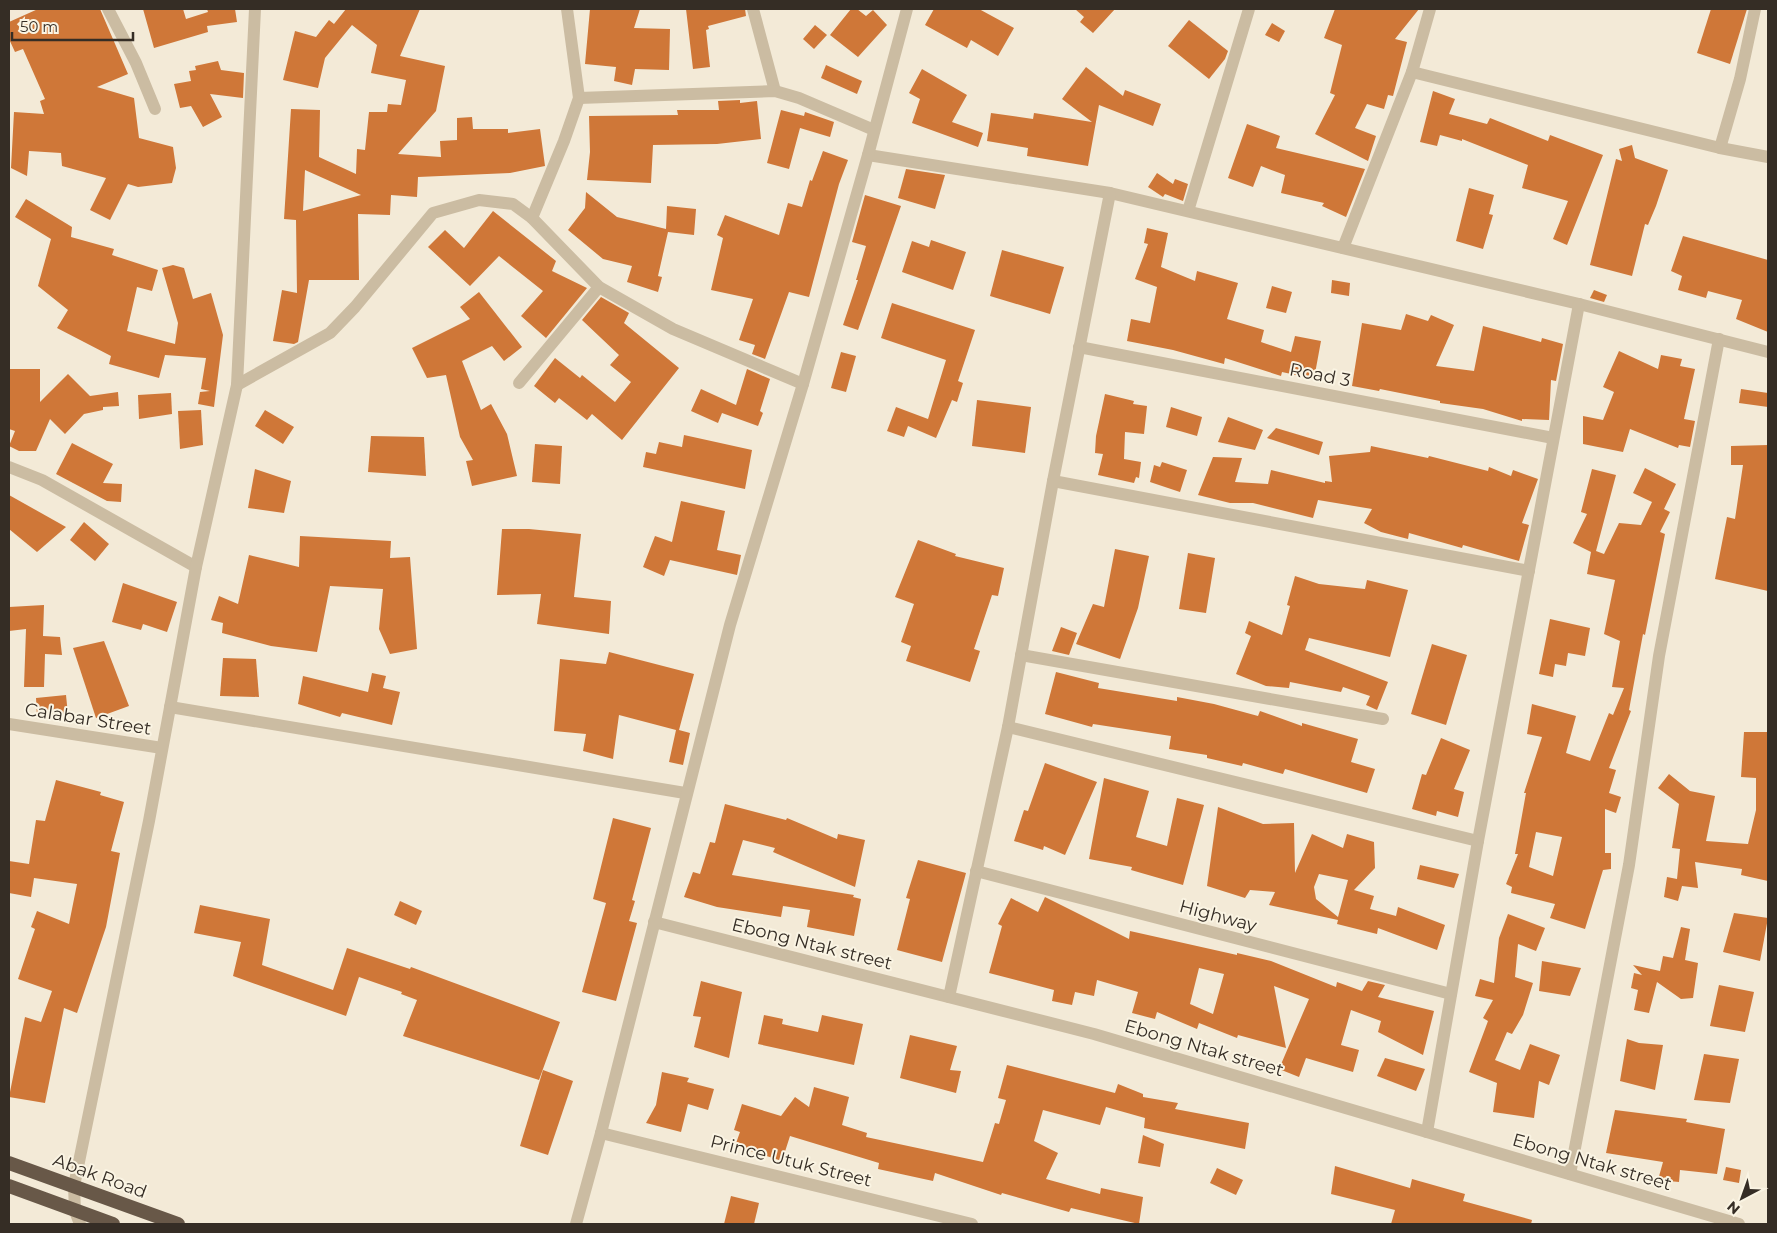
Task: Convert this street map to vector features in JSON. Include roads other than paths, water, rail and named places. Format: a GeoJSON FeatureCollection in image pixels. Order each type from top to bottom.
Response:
{"type":"FeatureCollection","features":[{"type":"Feature","properties":{"kind":"highway","name":"Abak Road"},"geometry":{"type":"LineString","coordinates":[[9,1163],[178,1224]]}},
{"type":"Feature","properties":{"kind":"highway"},"geometry":{"type":"LineString","coordinates":[[9,1186],[113,1224]]}},
{"type":"Feature","properties":{"kind":"street"},"geometry":{"type":"LineString","coordinates":[[108,9],[136,63],[155,109]]}},
{"type":"Feature","properties":{"kind":"street"},"geometry":{"type":"LineString","coordinates":[[80,1224],[75,1211],[74,1186],[162,748],[196,567],[237,385],[255,9]]}},
{"type":"Feature","properties":{"kind":"street"},"geometry":{"type":"LineString","coordinates":[[532,218],[564,141],[579,98],[566,9]]}},
{"type":"Feature","properties":{"kind":"street"},"geometry":{"type":"LineString","coordinates":[[753,9],[775,91]]}},
{"type":"Feature","properties":{"kind":"street"},"geometry":{"type":"LineString","coordinates":[[576,1224],[602,1133],[730,624],[803,384],[868,155],[906,9]]}},
{"type":"Feature","properties":{"kind":"street"},"geometry":{"type":"LineString","coordinates":[[1188,211],[1249,9]]}},
{"type":"Feature","properties":{"kind":"street"},"geometry":{"type":"LineString","coordinates":[[1343,248],[1412,72],[1430,9]]}},
{"type":"Feature","properties":{"kind":"street"},"geometry":{"type":"LineString","coordinates":[[1720,148],[1740,79],[1755,9]]}},
{"type":"Feature","properties":{"kind":"street"},"geometry":{"type":"LineString","coordinates":[[1412,72],[1720,148],[1768,157]]}},
{"type":"Feature","properties":{"kind":"street"},"geometry":{"type":"LineString","coordinates":[[579,98],[775,91],[799,98],[874,130]]}},
{"type":"Feature","properties":{"kind":"street"},"geometry":{"type":"LineString","coordinates":[[868,155],[1110,193],[1579,304],[1768,352]]}},
{"type":"Feature","properties":{"kind":"street"},"geometry":{"type":"LineString","coordinates":[[949,997],[1008,727],[1053,481],[1110,193]]}},
{"type":"Feature","properties":{"kind":"street"},"geometry":{"type":"LineString","coordinates":[[237,385],[330,333],[355,307],[433,213],[479,200],[513,204],[532,218],[599,287],[673,329],[803,384]]}},
{"type":"Feature","properties":{"kind":"street"},"geometry":{"type":"LineString","coordinates":[[518,383],[599,287]]}},
{"type":"Feature","properties":{"kind":"street"},"geometry":{"type":"LineString","coordinates":[[1427,1132],[1478,841],[1579,304]]}},
{"type":"Feature","properties":{"kind":"street"},"geometry":{"type":"LineString","coordinates":[[1570,1174],[1629,865],[1659,656],[1719,339]]}},
{"type":"Feature","properties":{"kind":"street","name":"Road 3"},"geometry":{"type":"LineString","coordinates":[[1079,347],[1553,438]]}},
{"type":"Feature","properties":{"kind":"street"},"geometry":{"type":"LineString","coordinates":[[9,467],[42,480],[196,567]]}},
{"type":"Feature","properties":{"kind":"street"},"geometry":{"type":"LineString","coordinates":[[1053,481],[1528,571]]}},
{"type":"Feature","properties":{"kind":"street"},"geometry":{"type":"LineString","coordinates":[[1021,655],[1383,719]]}},
{"type":"Feature","properties":{"kind":"street"},"geometry":{"type":"LineString","coordinates":[[170,707],[686,793]]}},
{"type":"Feature","properties":{"kind":"street","name":"Calabar Street"},"geometry":{"type":"LineString","coordinates":[[9,724],[162,748]]}},
{"type":"Feature","properties":{"kind":"street"},"geometry":{"type":"LineString","coordinates":[[1008,727],[1478,841]]}},
{"type":"Feature","properties":{"kind":"street","name":"Highway"},"geometry":{"type":"LineString","coordinates":[[976,871],[1451,994]]}},
{"type":"Feature","properties":{"kind":"street","name":"Ebong Ntak street"},"geometry":{"type":"LineString","coordinates":[[654,922],[1094,1034],[1739,1224]]}},
{"type":"Feature","properties":{"kind":"street","name":"Prince Utuk Street"},"geometry":{"type":"LineString","coordinates":[[602,1133],[972,1224]]}}]}
